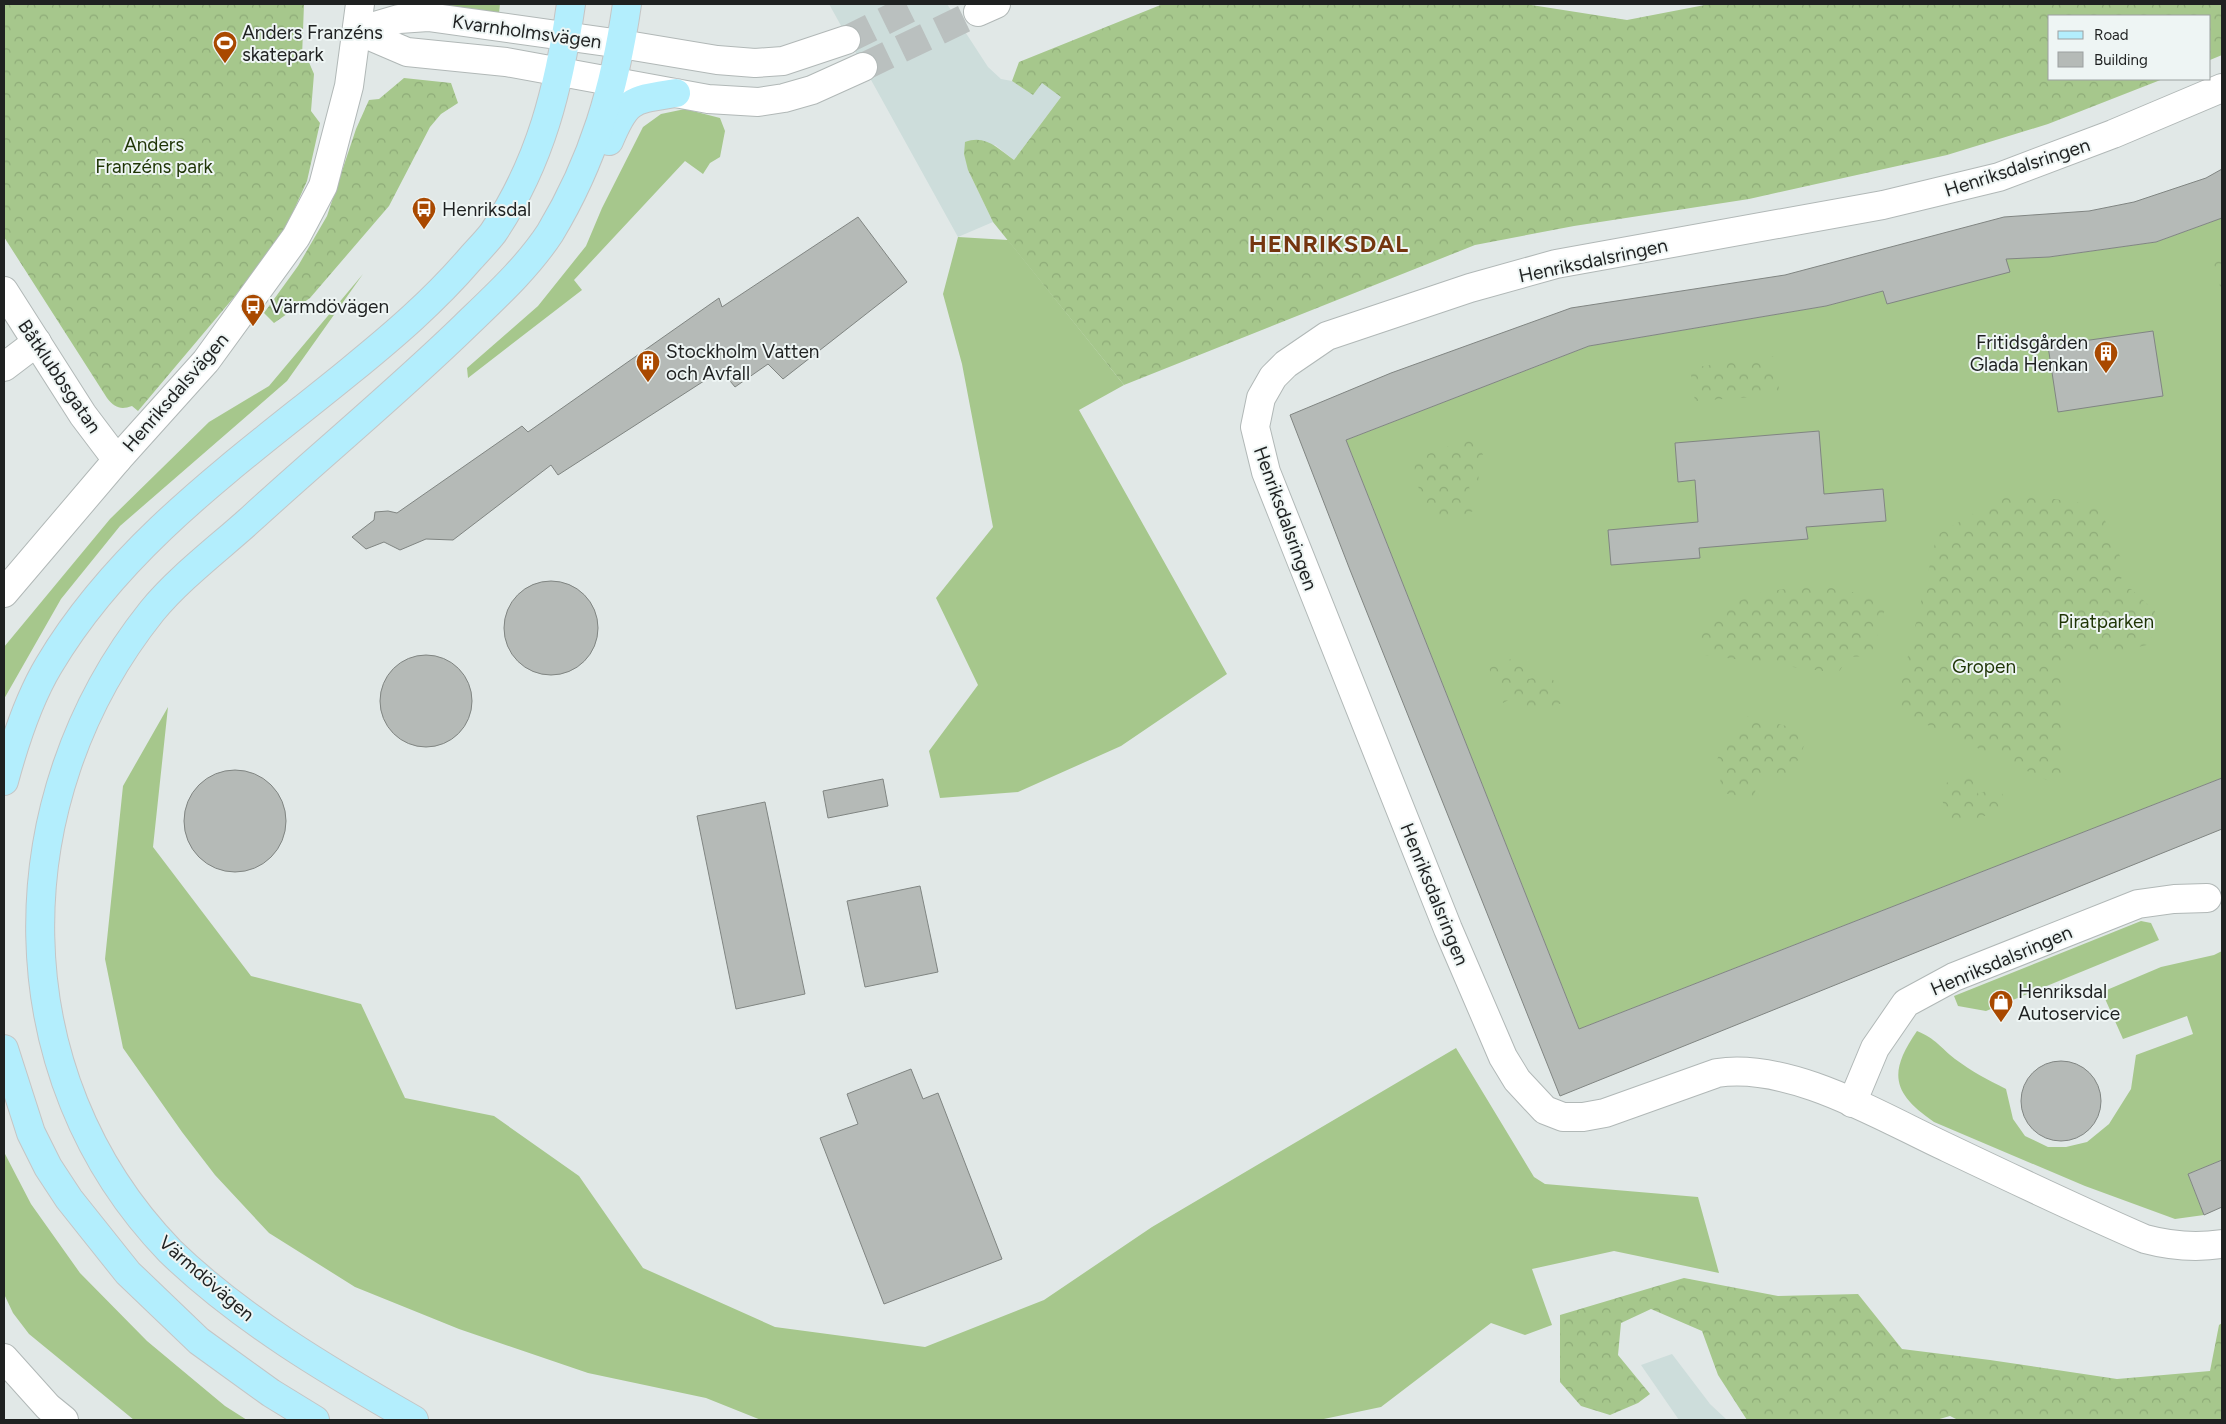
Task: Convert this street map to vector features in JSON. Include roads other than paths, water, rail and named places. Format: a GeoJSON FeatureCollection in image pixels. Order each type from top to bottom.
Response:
{"type":"FeatureCollection","features":[{"type":"Feature","properties":{"kind":"main road"},"geometry":{"type":"LineString","coordinates":[[4,781],[15,740],[47,667],[78,619],[115,574],[194,497],[426,307],[492,234],[530,169],[549,113],[560,72],[571,4]]}},
{"type":"Feature","properties":{"kind":"main road","name":"Värmdövägen"},"geometry":{"type":"LineString","coordinates":[[414,1420],[354,1386],[240,1310],[168,1248],[114,1185],[90,1145],[72,1108],[46,1032],[36,956],[36,903],[42,848],[54,799],[68,757],[86,714],[106,679],[153,610],[288,485],[440,350],[517,276],[548,235],[574,187],[598,135],[613,82],[627,4]]}},
{"type":"Feature","properties":{"kind":"main road"},"geometry":{"type":"LineString","coordinates":[[440,350],[462,347],[492,324],[537,275],[570,225],[617,122],[626,108],[637,100],[676,94]]}},
{"type":"Feature","properties":{"kind":"main road"},"geometry":{"type":"LineString","coordinates":[[4,1049],[31,1133],[48,1167],[69,1200],[128,1273],[199,1341],[271,1393],[315,1420]]}},
{"type":"Feature","properties":{"kind":"street","name":"Henriksdalsvägen"},"geometry":{"type":"LineString","coordinates":[[4,593],[117,460],[206,362],[296,237],[323,186],[349,86],[358,31],[360,4]]}},
{"type":"Feature","properties":{"kind":"street","name":"Kvarnholmsvägen"},"geometry":{"type":"LineString","coordinates":[[358,31],[399,19],[428,18],[621,44],[717,60],[755,63],[783,61],[846,40]]}},
{"type":"Feature","properties":{"kind":"street","name":"Kvarnholmsvägen"},"geometry":{"type":"LineString","coordinates":[[358,31],[407,52],[506,62],[708,99],[764,101],[812,90],[863,67]]}},
{"type":"Feature","properties":{"kind":"street","name":"Henriksdalsringen"},"geometry":{"type":"LineString","coordinates":[[2222,88],[2113,134],[1999,177],[1883,205],[1556,264],[1470,288],[1326,336],[1286,364],[1272,377],[1261,398],[1255,427],[1266,472],[1448,929],[1503,1057],[1517,1080],[1545,1110],[1563,1117],[1583,1117],[1605,1113],[1691,1082],[1731,1071],[1760,1073],[1800,1082],[1852,1103],[2144,1239],[2170,1246],[2199,1247],[2222,1244]]}},
{"type":"Feature","properties":{"kind":"street","name":"Båtklubbsgatan"},"geometry":{"type":"LineString","coordinates":[[4,291],[83,415],[117,460]]}},
{"type":"Feature","properties":{"kind":"street"},"geometry":{"type":"LineString","coordinates":[[4,367],[38,342]]}},
{"type":"Feature","properties":{"kind":"street","name":"Henriksdalsringen"},"geometry":{"type":"LineString","coordinates":[[1852,1103],[1875,1048],[1906,1003],[1925,992],[1954,978],[2138,904],[2174,899],[2207,898]]}},
{"type":"Feature","properties":{"kind":"street"},"geometry":{"type":"LineString","coordinates":[[4,1358],[48,1407],[64,1420]]}},
{"type":"Feature","properties":{"kind":"tunnel"},"geometry":{"type":"LineString","coordinates":[[846,40],[919,4]]}},
{"type":"Feature","properties":{"kind":"tunnel"},"geometry":{"type":"LineString","coordinates":[[863,67],[978,12]]}},
{"type":"Feature","properties":{"kind":"place","name":"Anders Franzéns skatepark"},"geometry":{"type":"Point","coordinates":[225,64]}},
{"type":"Feature","properties":{"kind":"place","name":"Henriksdal"},"geometry":{"type":"Point","coordinates":[424,230]}},
{"type":"Feature","properties":{"kind":"place","name":"Värmdövägen"},"geometry":{"type":"Point","coordinates":[253,327]}},
{"type":"Feature","properties":{"kind":"place","name":"Fritidsgården Glada Henkan"},"geometry":{"type":"Point","coordinates":[2106,374]}},
{"type":"Feature","properties":{"kind":"place","name":"Stockholm Vatten och Avfall"},"geometry":{"type":"Point","coordinates":[648,383]}},
{"type":"Feature","properties":{"kind":"place","name":"Henriksdal Autoservice"},"geometry":{"type":"Point","coordinates":[2001,1023]}},
{"type":"Feature","properties":{"kind":"district","name":"HENRIKSDAL"},"geometry":{"type":"Point","coordinates":[1329,244]}},
{"type":"Feature","properties":{"kind":"park label","name":"Anders Franzéns park"},"geometry":{"type":"Point","coordinates":[154,155]}},
{"type":"Feature","properties":{"kind":"park label","name":"Piratparken"},"geometry":{"type":"Point","coordinates":[2106,621]}},
{"type":"Feature","properties":{"kind":"park label","name":"Gropen"},"geometry":{"type":"Point","coordinates":[1984,666]}}]}
